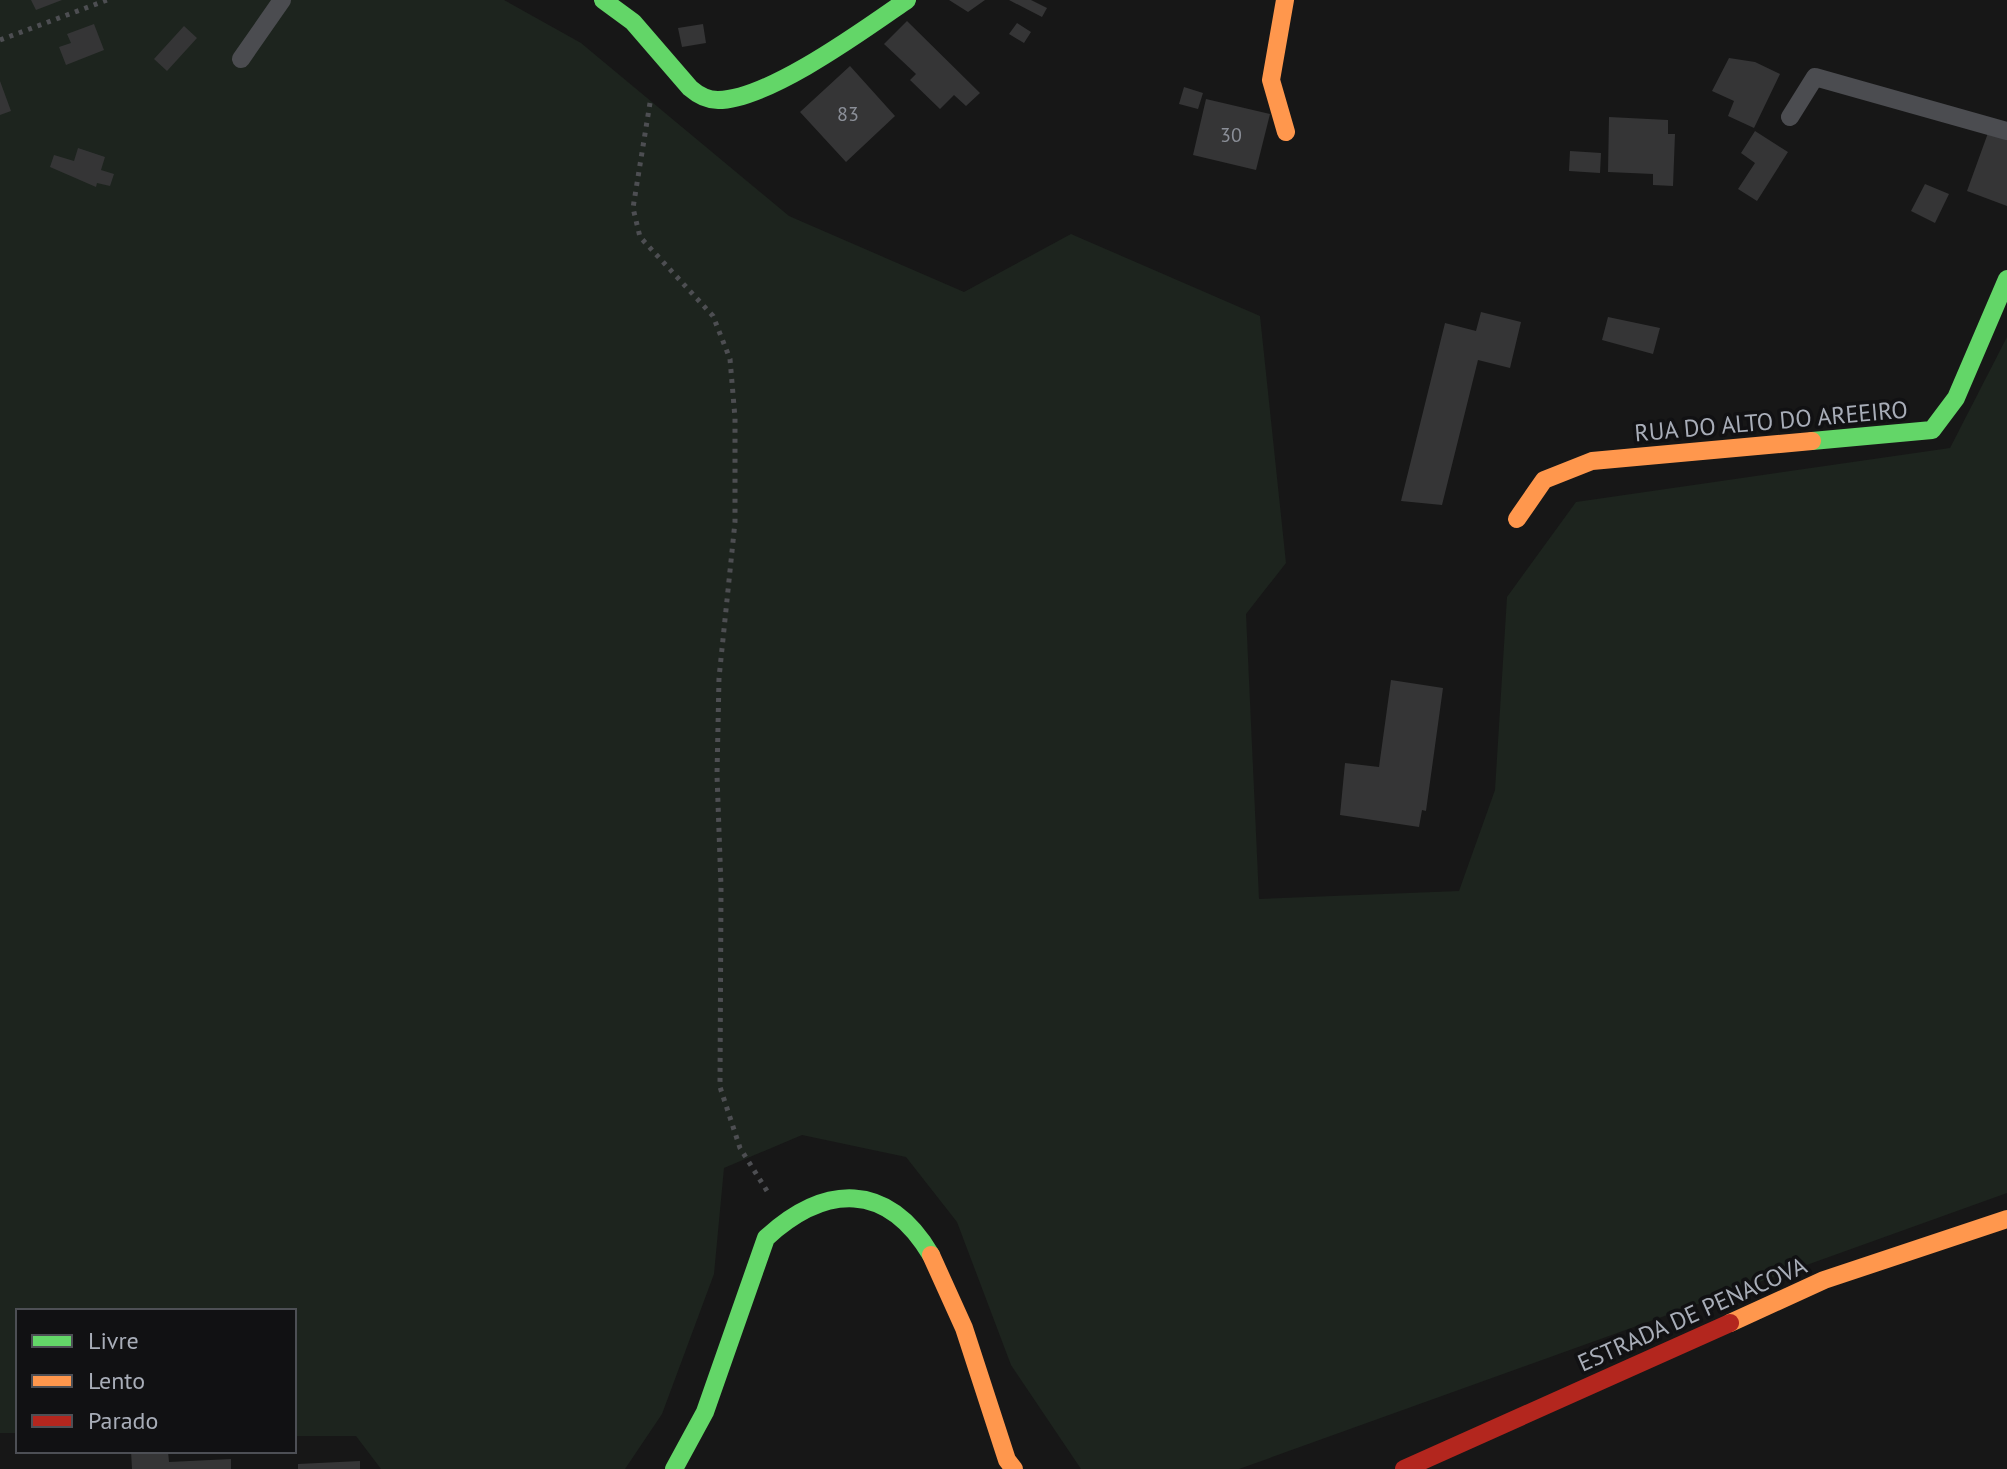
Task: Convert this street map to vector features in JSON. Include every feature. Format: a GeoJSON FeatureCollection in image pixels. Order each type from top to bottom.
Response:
{"type":"FeatureCollection","features":[{"type":"Feature","properties":{"kind":"main road"},"geometry":{"type":"LineString","coordinates":[[603,0],[632,21],[703,98],[739,97],[799,70],[907,0]]}},
{"type":"Feature","properties":{"kind":"main road"},"geometry":{"type":"LineString","coordinates":[[1285,0],[1271,80],[1286,132]]}},
{"type":"Feature","properties":{"kind":"main road","name":"RUA DO ALTO DO AREEIRO"},"geometry":{"type":"LineString","coordinates":[[1517,519],[1544,480],[1592,461],[1932,430],[1949,415],[1994,300],[2007,279]]}},
{"type":"Feature","properties":{"kind":"main road"},"geometry":{"type":"LineString","coordinates":[[674,1469],[705,1412],[766,1238],[786,1220],[808,1207],[839,1197],[878,1204],[906,1224],[929,1250],[961,1322],[1007,1460],[1014,1469]]}},
{"type":"Feature","properties":{"kind":"main road","name":"ESTRADA DE PENACOVA"},"geometry":{"type":"LineString","coordinates":[[1404,1469],[1824,1280],[2007,1219]]}},
{"type":"Feature","properties":{"kind":"lane"},"geometry":{"type":"LineString","coordinates":[[241,59],[282,0]]}},
{"type":"Feature","properties":{"kind":"lane"},"geometry":{"type":"LineString","coordinates":[[1790,117],[1815,77],[2007,131]]}},
{"type":"Feature","properties":{"kind":"path"},"geometry":{"type":"LineString","coordinates":[[0,40],[107,0]]}},
{"type":"Feature","properties":{"kind":"path"},"geometry":{"type":"LineString","coordinates":[[662,55],[644,125],[633,208],[640,237],[713,316],[730,359],[735,418],[735,522],[719,678],[720,1087],[740,1148],[786,1220]]}},
{"type":"Feature","properties":{"kind":"shaded area"},"geometry":{"type":"Polygon","coordinates":[[[0,0],[504,0],[581,43],[789,216],[964,292],[1071,234],[1260,316],[1286,563],[1246,614],[1259,899],[1459,891],[1495,790],[1507,597],[1576,502],[1950,448],[2007,337],[2007,1193],[1239,1469],[1081,1469],[1011,1365],[957,1222],[906,1157],[802,1135],[724,1168],[714,1274],[662,1414],[625,1469],[381,1469],[356,1436],[296,1436],[296,1309],[16,1309],[16,1433],[0,1433],[0,0]]]}},
{"type":"Feature","properties":{"kind":"building"},"geometry":{"type":"Polygon","coordinates":[[[31,0],[62,0],[36,10],[31,0]]]}},
{"type":"Feature","properties":{"kind":"building"},"geometry":{"type":"Polygon","coordinates":[[[949,0],[985,0],[968,12],[949,0]]]}},
{"type":"Feature","properties":{"kind":"building"},"geometry":{"type":"Polygon","coordinates":[[[1009,0],[1031,0],[1047,8],[1042,17],[1009,0]]]}},
{"type":"Feature","properties":{"kind":"building"},"geometry":{"type":"Polygon","coordinates":[[[907,21],[980,93],[966,106],[954,95],[940,109],[910,80],[916,74],[884,44],[907,21]]]}},
{"type":"Feature","properties":{"kind":"building"},"geometry":{"type":"Polygon","coordinates":[[[1017,23],[1031,32],[1024,43],[1009,34],[1017,23]]]}},
{"type":"Feature","properties":{"kind":"building"},"geometry":{"type":"Polygon","coordinates":[[[94,24],[104,50],[66,65],[59,47],[71,43],[67,34],[94,24]]]}},
{"type":"Feature","properties":{"kind":"building"},"geometry":{"type":"Polygon","coordinates":[[[703,24],[706,43],[682,47],[678,28],[703,24]]]}},
{"type":"Feature","properties":{"kind":"building"},"geometry":{"type":"Polygon","coordinates":[[[184,26],[197,38],[167,71],[154,59],[184,26]]]}},
{"type":"Feature","properties":{"kind":"building"},"geometry":{"type":"Polygon","coordinates":[[[1729,58],[1755,62],[1780,74],[1754,128],[1728,116],[1734,101],[1712,91],[1729,58]]]}},
{"type":"Feature","properties":{"kind":"building"},"geometry":{"type":"Polygon","coordinates":[[[850,66],[895,116],[846,162],[800,112],[850,66]]]}},
{"type":"Feature","properties":{"kind":"building"},"geometry":{"type":"Polygon","coordinates":[[[0,81],[11,111],[0,115],[0,81]]]}},
{"type":"Feature","properties":{"kind":"building"},"geometry":{"type":"Polygon","coordinates":[[[1184,87],[1203,93],[1198,109],[1179,104],[1184,87]]]}},
{"type":"Feature","properties":{"kind":"building"},"geometry":{"type":"Polygon","coordinates":[[[1206,99],[1270,114],[1256,170],[1193,155],[1206,99]]]}},
{"type":"Feature","properties":{"kind":"building"},"geometry":{"type":"Polygon","coordinates":[[[1609,117],[1668,120],[1668,134],[1675,134],[1673,186],[1653,185],[1653,174],[1608,172],[1609,117]]]}},
{"type":"Feature","properties":{"kind":"building"},"geometry":{"type":"Polygon","coordinates":[[[1755,131],[1788,152],[1757,201],[1738,189],[1755,163],[1741,153],[1755,131]]]}},
{"type":"Feature","properties":{"kind":"building"},"geometry":{"type":"Polygon","coordinates":[[[1988,133],[2007,140],[2007,206],[1967,191],[1988,133]]]}},
{"type":"Feature","properties":{"kind":"building"},"geometry":{"type":"Polygon","coordinates":[[[78,148],[105,157],[101,170],[114,174],[110,186],[97,183],[96,187],[50,167],[54,155],[74,161],[78,148]]]}},
{"type":"Feature","properties":{"kind":"building"},"geometry":{"type":"Polygon","coordinates":[[[1570,151],[1601,153],[1600,173],[1569,171],[1570,151]]]}},
{"type":"Feature","properties":{"kind":"building"},"geometry":{"type":"Polygon","coordinates":[[[1925,184],[1949,194],[1935,223],[1911,211],[1925,184]]]}},
{"type":"Feature","properties":{"kind":"building"},"geometry":{"type":"Polygon","coordinates":[[[1481,312],[1521,322],[1510,368],[1478,360],[1442,505],[1401,501],[1445,323],[1476,331],[1481,312]]]}},
{"type":"Feature","properties":{"kind":"building"},"geometry":{"type":"Polygon","coordinates":[[[1608,317],[1660,328],[1653,354],[1602,340],[1608,317]]]}},
{"type":"Feature","properties":{"kind":"building"},"geometry":{"type":"Polygon","coordinates":[[[1391,680],[1443,688],[1426,811],[1422,810],[1419,827],[1340,815],[1345,763],[1379,767],[1391,680]]]}},
{"type":"Feature","properties":{"kind":"building"},"geometry":{"type":"Polygon","coordinates":[[[131,1453],[168,1453],[169,1462],[231,1459],[231,1469],[132,1469],[131,1453]]]}},
{"type":"Feature","properties":{"kind":"building"},"geometry":{"type":"Polygon","coordinates":[[[360,1461],[360,1469],[298,1469],[298,1464],[360,1461]]]}},
{"type":"Feature","properties":{"kind":"traffic: fast"},"geometry":{"type":"LineString","coordinates":[[603,0],[633,22],[690,88],[703,97],[718,100],[739,97],[789,76],[907,0]]}},
{"type":"Feature","properties":{"kind":"traffic: fast"},"geometry":{"type":"LineString","coordinates":[[1812,441],[1932,430],[1956,398],[2007,279]]}},
{"type":"Feature","properties":{"kind":"traffic: fast"},"geometry":{"type":"LineString","coordinates":[[674,1469],[705,1412],[766,1238],[810,1207],[854,1198],[875,1203],[895,1214],[914,1231],[931,1255]]}},
{"type":"Feature","properties":{"kind":"traffic: slow"},"geometry":{"type":"LineString","coordinates":[[1285,0],[1271,80],[1286,132]]}},
{"type":"Feature","properties":{"kind":"traffic: slow"},"geometry":{"type":"LineString","coordinates":[[1517,519],[1544,480],[1592,461],[1812,441]]}},
{"type":"Feature","properties":{"kind":"traffic: slow"},"geometry":{"type":"LineString","coordinates":[[1730,1323],[1824,1280],[2007,1219]]}},
{"type":"Feature","properties":{"kind":"traffic: slow"},"geometry":{"type":"LineString","coordinates":[[931,1255],[964,1328],[1007,1460],[1014,1469]]}},
{"type":"Feature","properties":{"kind":"traffic: jam"},"geometry":{"type":"LineString","coordinates":[[1404,1469],[1730,1323]]}}]}
